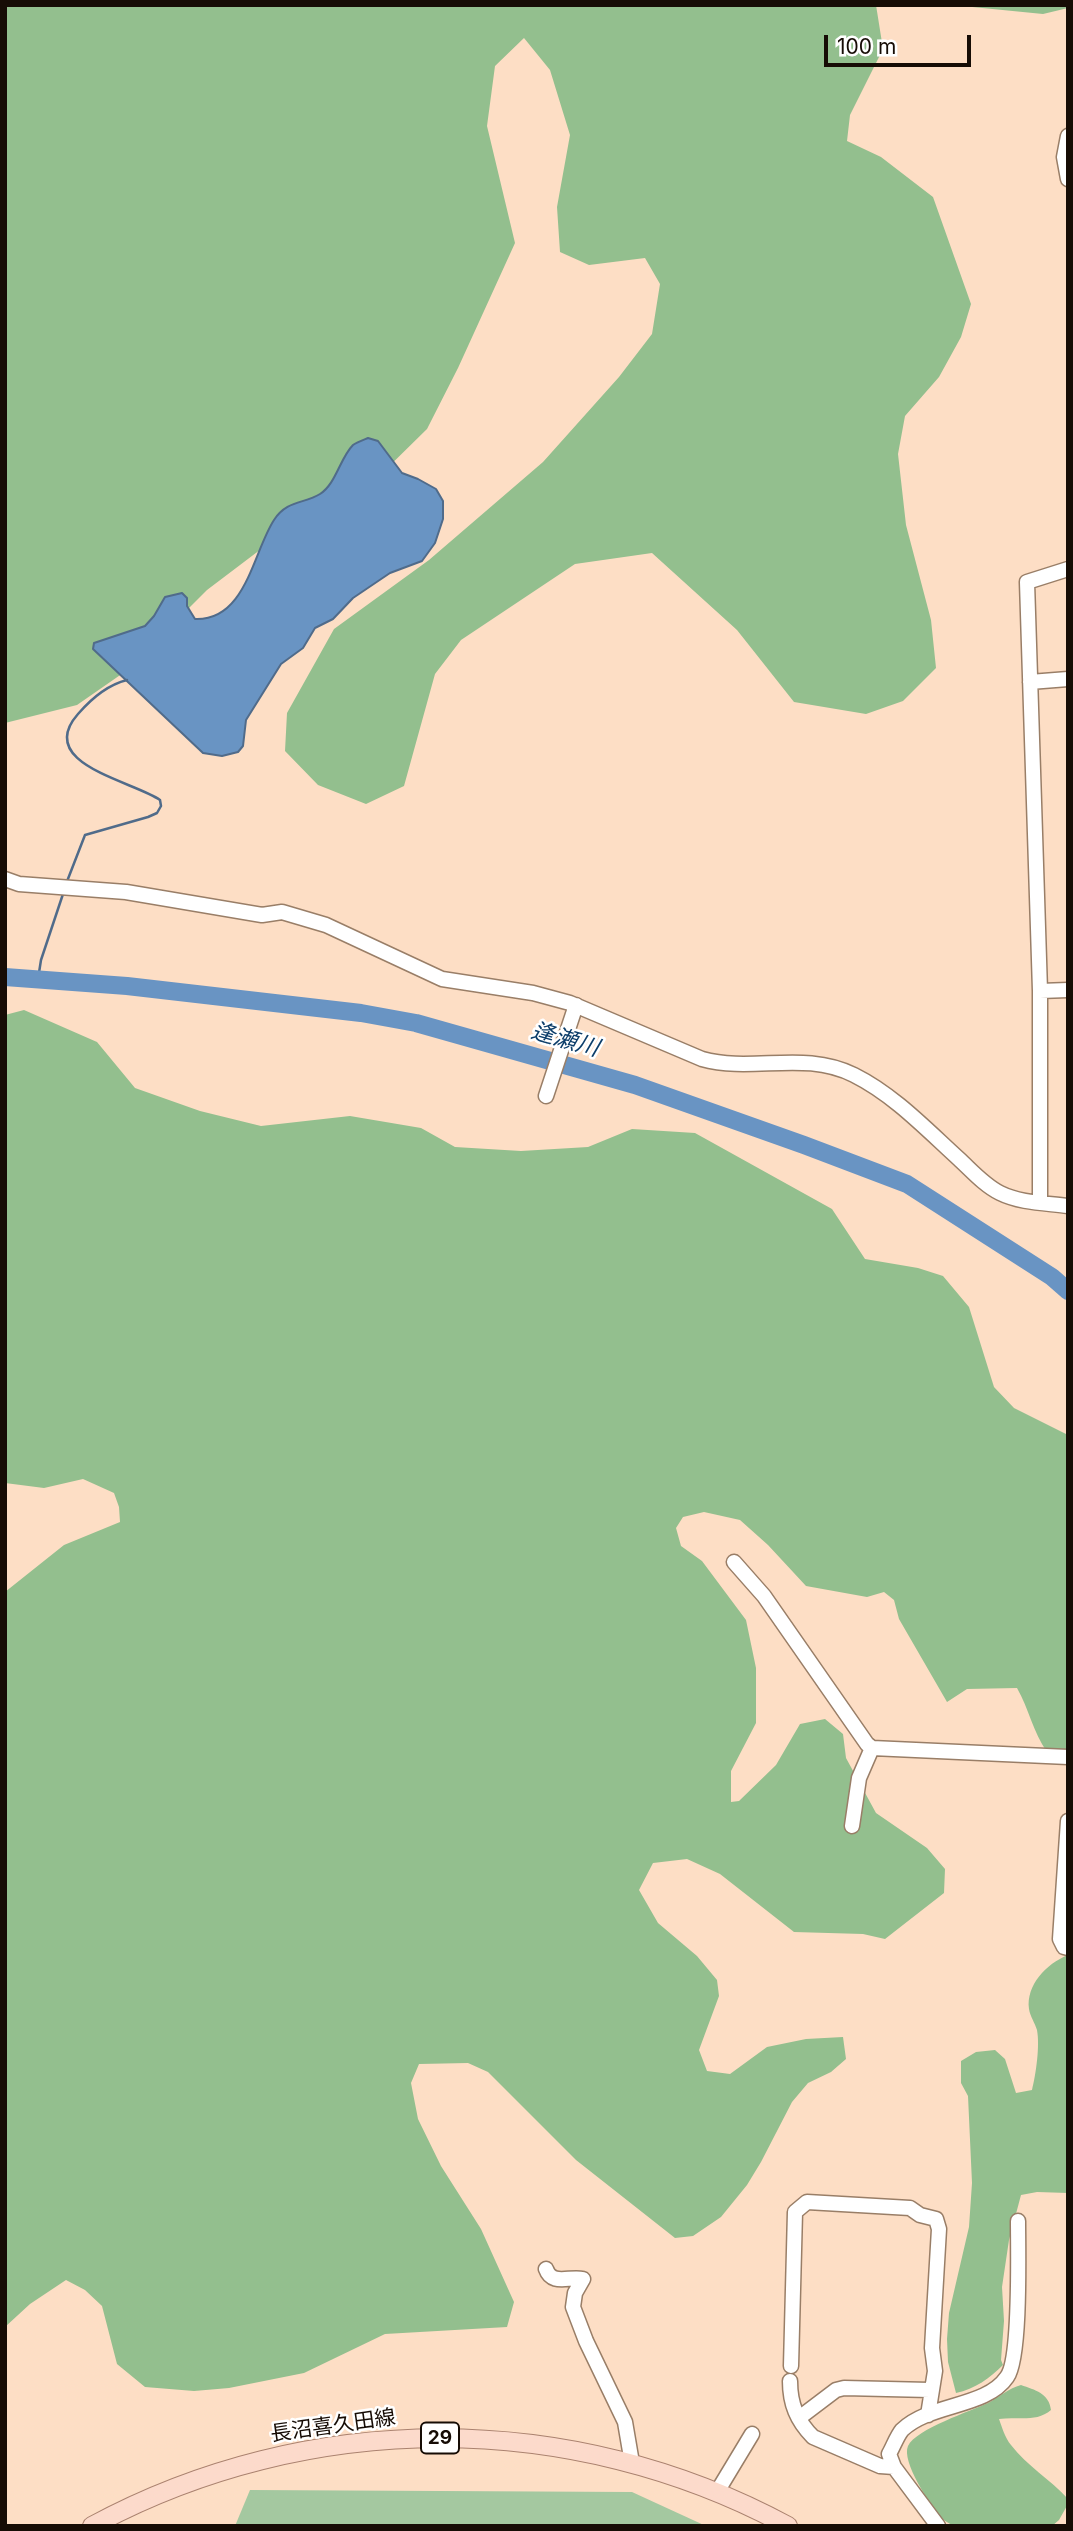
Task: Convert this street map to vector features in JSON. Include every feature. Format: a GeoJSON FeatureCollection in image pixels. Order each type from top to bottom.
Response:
{"type":"FeatureCollection","features":[{"type":"Feature","properties":{"kind":"main road","name":"長沼喜久田線"},"geometry":{"type":"LineString","coordinates":[[92,2526],[164,2491],[251,2462],[350,2443],[412,2438],[481,2438],[530,2442],[599,2454],[718,2492],[788,2526]]}},
{"type":"Feature","properties":{"kind":"street"},"geometry":{"type":"LineString","coordinates":[[1068,135],[1064,158],[1068,179]]}},
{"type":"Feature","properties":{"kind":"street"},"geometry":{"type":"LineString","coordinates":[[1040,1202],[1040,991],[1027,582],[1068,569]]}},
{"type":"Feature","properties":{"kind":"street"},"geometry":{"type":"LineString","coordinates":[[1030,682],[1068,679]]}},
{"type":"Feature","properties":{"kind":"street"},"geometry":{"type":"LineString","coordinates":[[5,879],[19,884],[126,892],[262,915],[282,912],[326,925],[442,979],[533,993],[576,1005],[715,1062],[804,1061],[835,1068],[853,1074],[890,1097],[997,1192],[1068,1206]]}},
{"type":"Feature","properties":{"kind":"street"},"geometry":{"type":"LineString","coordinates":[[1040,991],[1068,990]]}},
{"type":"Feature","properties":{"kind":"street"},"geometry":{"type":"LineString","coordinates":[[546,1097],[576,1005]]}},
{"type":"Feature","properties":{"kind":"street"},"geometry":{"type":"LineString","coordinates":[[734,1562],[764,1596],[872,1748],[1068,1756]]}},
{"type":"Feature","properties":{"kind":"street"},"geometry":{"type":"LineString","coordinates":[[852,1826],[859,1778],[872,1748]]}},
{"type":"Feature","properties":{"kind":"street"},"geometry":{"type":"LineString","coordinates":[[1068,1821],[1060,1939],[1064,1947],[1068,1948]]}},
{"type":"Feature","properties":{"kind":"street"},"geometry":{"type":"LineString","coordinates":[[894,2468],[880,2466],[813,2437],[805,2429],[790,2402],[795,2212],[807,2202],[910,2208],[936,2219],[939,2229],[932,2348],[934,2371],[928,2414]]}},
{"type":"Feature","properties":{"kind":"street"},"geometry":{"type":"LineString","coordinates":[[938,2526],[894,2468],[889,2454],[902,2431],[928,2414],[990,2393],[1008,2376],[1015,2350],[1018,2221]]}},
{"type":"Feature","properties":{"kind":"street"},"geometry":{"type":"LineString","coordinates":[[546,2269],[554,2280],[583,2279],[575,2293],[573,2307],[586,2341],[625,2422],[632,2463]]}},
{"type":"Feature","properties":{"kind":"street"},"geometry":{"type":"LineString","coordinates":[[799,2418],[836,2390],[844,2388],[930,2390]]}},
{"type":"Feature","properties":{"kind":"street"},"geometry":{"type":"LineString","coordinates":[[718,2492],[752,2434]]}},
{"type":"Feature","properties":{"kind":"green space"},"geometry":{"type":"Polygon","coordinates":[[[5,5],[876,5],[883,49],[850,115],[847,141],[881,157],[933,197],[971,304],[961,337],[939,377],[905,416],[898,454],[906,525],[931,620],[936,668],[903,701],[866,714],[794,702],[737,630],[652,553],[575,564],[461,640],[435,674],[404,786],[366,804],[318,785],[285,751],[287,713],[334,629],[429,560],[543,462],[619,377],[652,334],[660,284],[645,258],[589,265],[560,252],[557,207],[570,135],[550,70],[524,38],[495,66],[487,126],[515,243],[427,429],[368,487],[277,537],[207,590],[126,671],[77,705],[5,723],[5,5]]]}},
{"type":"Feature","properties":{"kind":"green space"},"geometry":{"type":"Polygon","coordinates":[[[952,5],[1068,5],[1068,8],[1043,14],[952,5]]]}},
{"type":"Feature","properties":{"kind":"green space"},"geometry":{"type":"Polygon","coordinates":[[[24,1010],[97,1042],[135,1088],[200,1111],[261,1126],[350,1116],[421,1128],[455,1147],[521,1151],[588,1147],[632,1129],[695,1133],[832,1209],[865,1259],[918,1268],[943,1276],[969,1307],[994,1387],[1014,1408],[1068,1435],[1068,1749],[1047,1752],[1017,1688],[967,1689],[947,1702],[899,1619],[894,1600],[884,1592],[867,1597],[806,1586],[768,1545],[740,1520],[704,1512],[683,1517],[676,1528],[681,1546],[702,1561],[746,1620],[756,1668],[756,1723],[731,1771],[731,1802],[739,1801],[776,1765],[800,1724],[825,1719],[843,1734],[846,1758],[876,1813],[927,1848],[945,1869],[944,1893],[885,1939],[863,1934],[794,1932],[720,1874],[687,1859],[653,1863],[639,1890],[658,1923],[697,1956],[717,1980],[719,1996],[699,2050],[707,2071],[730,2074],[767,2047],[806,2039],[843,2037],[846,2059],[831,2072],[808,2083],[792,2102],[747,2185],[721,2217],[693,2236],[675,2238],[576,2160],[488,2072],[468,2063],[419,2064],[411,2083],[418,2119],[441,2166],[481,2229],[514,2302],[507,2327],[385,2334],[304,2373],[229,2388],[194,2391],[145,2387],[117,2364],[102,2306],[85,2290],[66,2280],[30,2304],[5,2327],[5,1592],[64,1545],[120,1522],[114,1493],[83,1479],[44,1488],[5,1483],[5,1015],[24,1010]]]}},
{"type":"Feature","properties":{"kind":"green space"},"geometry":{"type":"Polygon","coordinates":[[[1068,1955],[1068,2193],[1037,2192],[1021,2195],[1009,2240],[1002,2287],[1003,2365],[982,2382],[956,2393],[948,2362],[947,2339],[949,2313],[969,2227],[972,2183],[968,2096],[961,2083],[961,2061],[976,2052],[995,2050],[1005,2059],[1016,2093],[1032,2090],[1038,2044],[1037,2030],[1029,2009],[1031,1992],[1045,1970],[1068,1955]]]}},
{"type":"Feature","properties":{"kind":"green space"},"geometry":{"type":"Polygon","coordinates":[[[1021,2385],[1044,2396],[1051,2410],[1033,2418],[999,2419],[1004,2432],[1017,2453],[1068,2499],[1068,2504],[1059,2520],[1052,2526],[954,2526],[941,2517],[918,2483],[909,2462],[908,2446],[921,2433],[932,2427],[988,2403],[1021,2385]]]}},
{"type":"Feature","properties":{"kind":"green space"},"geometry":{"type":"Polygon","coordinates":[[[250,2490],[632,2492],[706,2526],[235,2526],[250,2490]]]}},
{"type":"Feature","properties":{"kind":"water"},"geometry":{"type":"Polygon","coordinates":[[[368,438],[378,441],[402,473],[436,489],[443,501],[443,519],[435,543],[422,561],[390,573],[353,598],[333,619],[315,628],[303,648],[281,664],[246,720],[243,746],[238,752],[222,756],[203,753],[93,649],[94,643],[145,626],[165,597],[182,593],[187,598],[187,606],[195,619],[212,617],[226,609],[246,582],[274,520],[284,509],[325,490],[349,450],[368,438]]]}},
{"type":"Feature","properties":{"kind":"waterway"},"geometry":{"type":"LineString","coordinates":[[66,884],[85,835],[148,817],[157,813],[161,806],[160,800],[147,793],[92,769],[77,758],[68,746],[68,731],[78,714],[100,693],[127,680]]}},
{"type":"Feature","properties":{"kind":"waterway"},"geometry":{"type":"LineString","coordinates":[[38,979],[41,960],[63,894]]}},
{"type":"Feature","properties":{"kind":"waterway","name":"逢瀬川"},"geometry":{"type":"LineString","coordinates":[[5,977],[127,986],[361,1013],[416,1023],[635,1085],[907,1184],[1052,1277],[1068,1291]]}}]}
